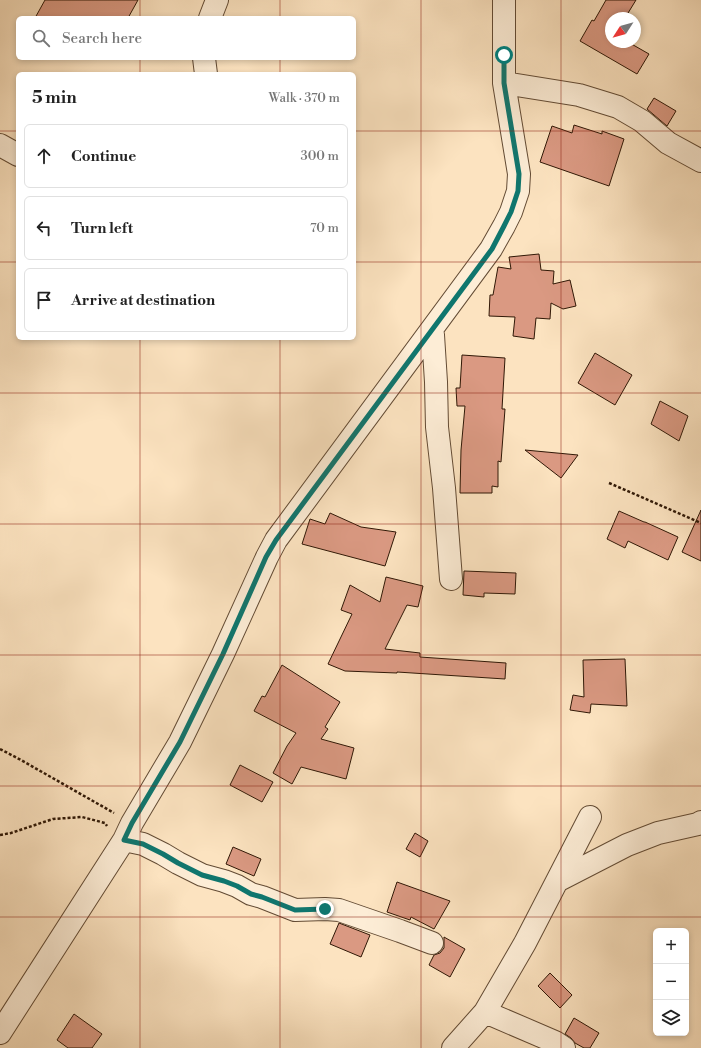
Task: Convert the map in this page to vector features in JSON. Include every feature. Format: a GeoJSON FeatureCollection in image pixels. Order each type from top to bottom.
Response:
{"type":"FeatureCollection","features":[{"type":"Feature","properties":{"kind":"street"},"geometry":{"type":"LineString","coordinates":[[211,16],[217,0]]}},
{"type":"Feature","properties":{"kind":"street"},"geometry":{"type":"LineString","coordinates":[[0,1033],[128,832],[180,742],[223,654],[266,557],[276,540],[492,249],[511,212],[518,191],[519,174],[504,83],[504,0]]}},
{"type":"Feature","properties":{"kind":"street"},"geometry":{"type":"LineString","coordinates":[[204,60],[206,72]]}},
{"type":"Feature","properties":{"kind":"street"},"geometry":{"type":"LineString","coordinates":[[504,83],[579,96],[618,107],[642,121],[668,143],[701,161]]}},
{"type":"Feature","properties":{"kind":"street"},"geometry":{"type":"LineString","coordinates":[[0,145],[16,154]]}},
{"type":"Feature","properties":{"kind":"street"},"geometry":{"type":"LineString","coordinates":[[430,333],[433,335],[437,427],[444,488],[451,579]]}},
{"type":"Feature","properties":{"kind":"street"},"geometry":{"type":"LineString","coordinates":[[453,1048],[485,1012],[525,942],[590,817]]}},
{"type":"Feature","properties":{"kind":"street"},"geometry":{"type":"LineString","coordinates":[[557,881],[626,845],[658,833],[701,822]]}},
{"type":"Feature","properties":{"kind":"street"},"geometry":{"type":"LineString","coordinates":[[128,832],[143,844],[178,863],[202,875],[237,886],[251,894],[295,910],[339,910],[432,943]]}},
{"type":"Feature","properties":{"kind":"street"},"geometry":{"type":"LineString","coordinates":[[485,1012],[555,1042],[564,1048]]}},
{"type":"Feature","properties":{"kind":"path"},"geometry":{"type":"LineString","coordinates":[[609,483],[701,522]]}},
{"type":"Feature","properties":{"kind":"path"},"geometry":{"type":"LineString","coordinates":[[0,749],[21,760],[128,832]]}},
{"type":"Feature","properties":{"kind":"path"},"geometry":{"type":"LineString","coordinates":[[0,835],[11,833],[53,818],[82,817],[128,832]]}},
{"type":"Feature","properties":{"kind":"building"},"geometry":{"type":"Polygon","coordinates":[[[45,0],[138,0],[129,16],[36,16],[45,0]]]}},
{"type":"Feature","properties":{"kind":"building"},"geometry":{"type":"Polygon","coordinates":[[[606,0],[636,0],[629,12],[605,12],[605,48],[638,48],[649,54],[637,74],[580,41],[592,20],[594,21],[606,0]]]}},
{"type":"Feature","properties":{"kind":"building"},"geometry":{"type":"Polygon","coordinates":[[[654,98],[676,111],[667,126],[647,109],[654,98]]]}},
{"type":"Feature","properties":{"kind":"building"},"geometry":{"type":"Polygon","coordinates":[[[574,125],[602,134],[602,131],[624,139],[609,186],[540,162],[552,126],[572,133],[574,125]]]}},
{"type":"Feature","properties":{"kind":"building"},"geometry":{"type":"Polygon","coordinates":[[[539,254],[541,270],[554,271],[553,284],[570,280],[576,306],[563,309],[551,303],[550,319],[536,318],[534,339],[513,336],[515,317],[489,316],[490,295],[493,295],[498,267],[511,269],[509,257],[539,254]]]}},
{"type":"Feature","properties":{"kind":"building"},"geometry":{"type":"Polygon","coordinates":[[[595,353],[632,375],[615,405],[578,383],[595,353]]]}},
{"type":"Feature","properties":{"kind":"building"},"geometry":{"type":"Polygon","coordinates":[[[462,355],[505,358],[502,409],[505,409],[501,462],[498,461],[498,487],[492,486],[492,493],[460,493],[461,450],[465,406],[457,406],[456,388],[460,388],[462,355]]]}},
{"type":"Feature","properties":{"kind":"building"},"geometry":{"type":"Polygon","coordinates":[[[660,401],[688,416],[679,441],[651,424],[660,401]]]}},
{"type":"Feature","properties":{"kind":"building"},"geometry":{"type":"Polygon","coordinates":[[[525,450],[578,455],[561,478],[525,450]]]}},
{"type":"Feature","properties":{"kind":"building"},"geometry":{"type":"Polygon","coordinates":[[[701,510],[701,561],[682,552],[701,510]]]}},
{"type":"Feature","properties":{"kind":"building"},"geometry":{"type":"Polygon","coordinates":[[[619,511],[678,537],[668,560],[628,541],[625,548],[607,539],[619,511]]]}},
{"type":"Feature","properties":{"kind":"building"},"geometry":{"type":"Polygon","coordinates":[[[330,513],[361,527],[396,532],[385,566],[302,544],[310,519],[325,524],[330,513]]]}},
{"type":"Feature","properties":{"kind":"building"},"geometry":{"type":"Polygon","coordinates":[[[464,571],[516,573],[515,594],[484,593],[484,597],[463,595],[464,571]]]}},
{"type":"Feature","properties":{"kind":"building"},"geometry":{"type":"Polygon","coordinates":[[[386,577],[423,586],[418,607],[407,605],[385,649],[420,653],[420,657],[506,663],[505,679],[397,672],[345,671],[328,664],[352,614],[341,610],[350,585],[380,602],[386,577]]]}},
{"type":"Feature","properties":{"kind":"building"},"geometry":{"type":"Polygon","coordinates":[[[625,659],[627,706],[591,704],[590,713],[570,710],[573,695],[584,697],[583,660],[625,659]]]}},
{"type":"Feature","properties":{"kind":"building"},"geometry":{"type":"Polygon","coordinates":[[[282,665],[340,702],[325,727],[328,729],[321,739],[354,748],[346,779],[301,767],[292,784],[273,773],[287,746],[296,733],[254,711],[262,696],[265,697],[282,665]]]}},
{"type":"Feature","properties":{"kind":"building"},"geometry":{"type":"Polygon","coordinates":[[[240,765],[273,782],[262,802],[230,785],[240,765]]]}},
{"type":"Feature","properties":{"kind":"building"},"geometry":{"type":"Polygon","coordinates":[[[415,833],[428,841],[420,857],[406,849],[415,833]]]}},
{"type":"Feature","properties":{"kind":"building"},"geometry":{"type":"Polygon","coordinates":[[[233,847],[261,859],[254,876],[226,864],[233,847]]]}},
{"type":"Feature","properties":{"kind":"building"},"geometry":{"type":"Polygon","coordinates":[[[397,882],[450,901],[434,929],[411,917],[410,920],[387,912],[397,882]]]}},
{"type":"Feature","properties":{"kind":"building"},"geometry":{"type":"Polygon","coordinates":[[[339,923],[370,935],[361,957],[330,944],[339,923]]]}},
{"type":"Feature","properties":{"kind":"building"},"geometry":{"type":"Polygon","coordinates":[[[444,937],[465,949],[450,977],[429,965],[434,955],[440,953],[444,948],[444,937]]]}},
{"type":"Feature","properties":{"kind":"building"},"geometry":{"type":"Polygon","coordinates":[[[550,973],[572,995],[560,1008],[538,986],[550,973]]]}},
{"type":"Feature","properties":{"kind":"building"},"geometry":{"type":"Polygon","coordinates":[[[74,1014],[102,1034],[92,1048],[68,1048],[57,1040],[74,1014]]]}},
{"type":"Feature","properties":{"kind":"building"},"geometry":{"type":"Polygon","coordinates":[[[574,1018],[599,1033],[590,1048],[584,1048],[575,1043],[565,1034],[574,1018]]]}},
{"type":"Feature","properties":{"kind":"route"},"geometry":{"type":"LineString","coordinates":[[325,909],[295,910],[251,894],[224,881],[202,875],[143,844],[124,840],[132,823],[180,742],[223,654],[266,557],[276,540],[492,249],[511,212],[518,191],[519,174],[504,83],[504,55]]}}]}
